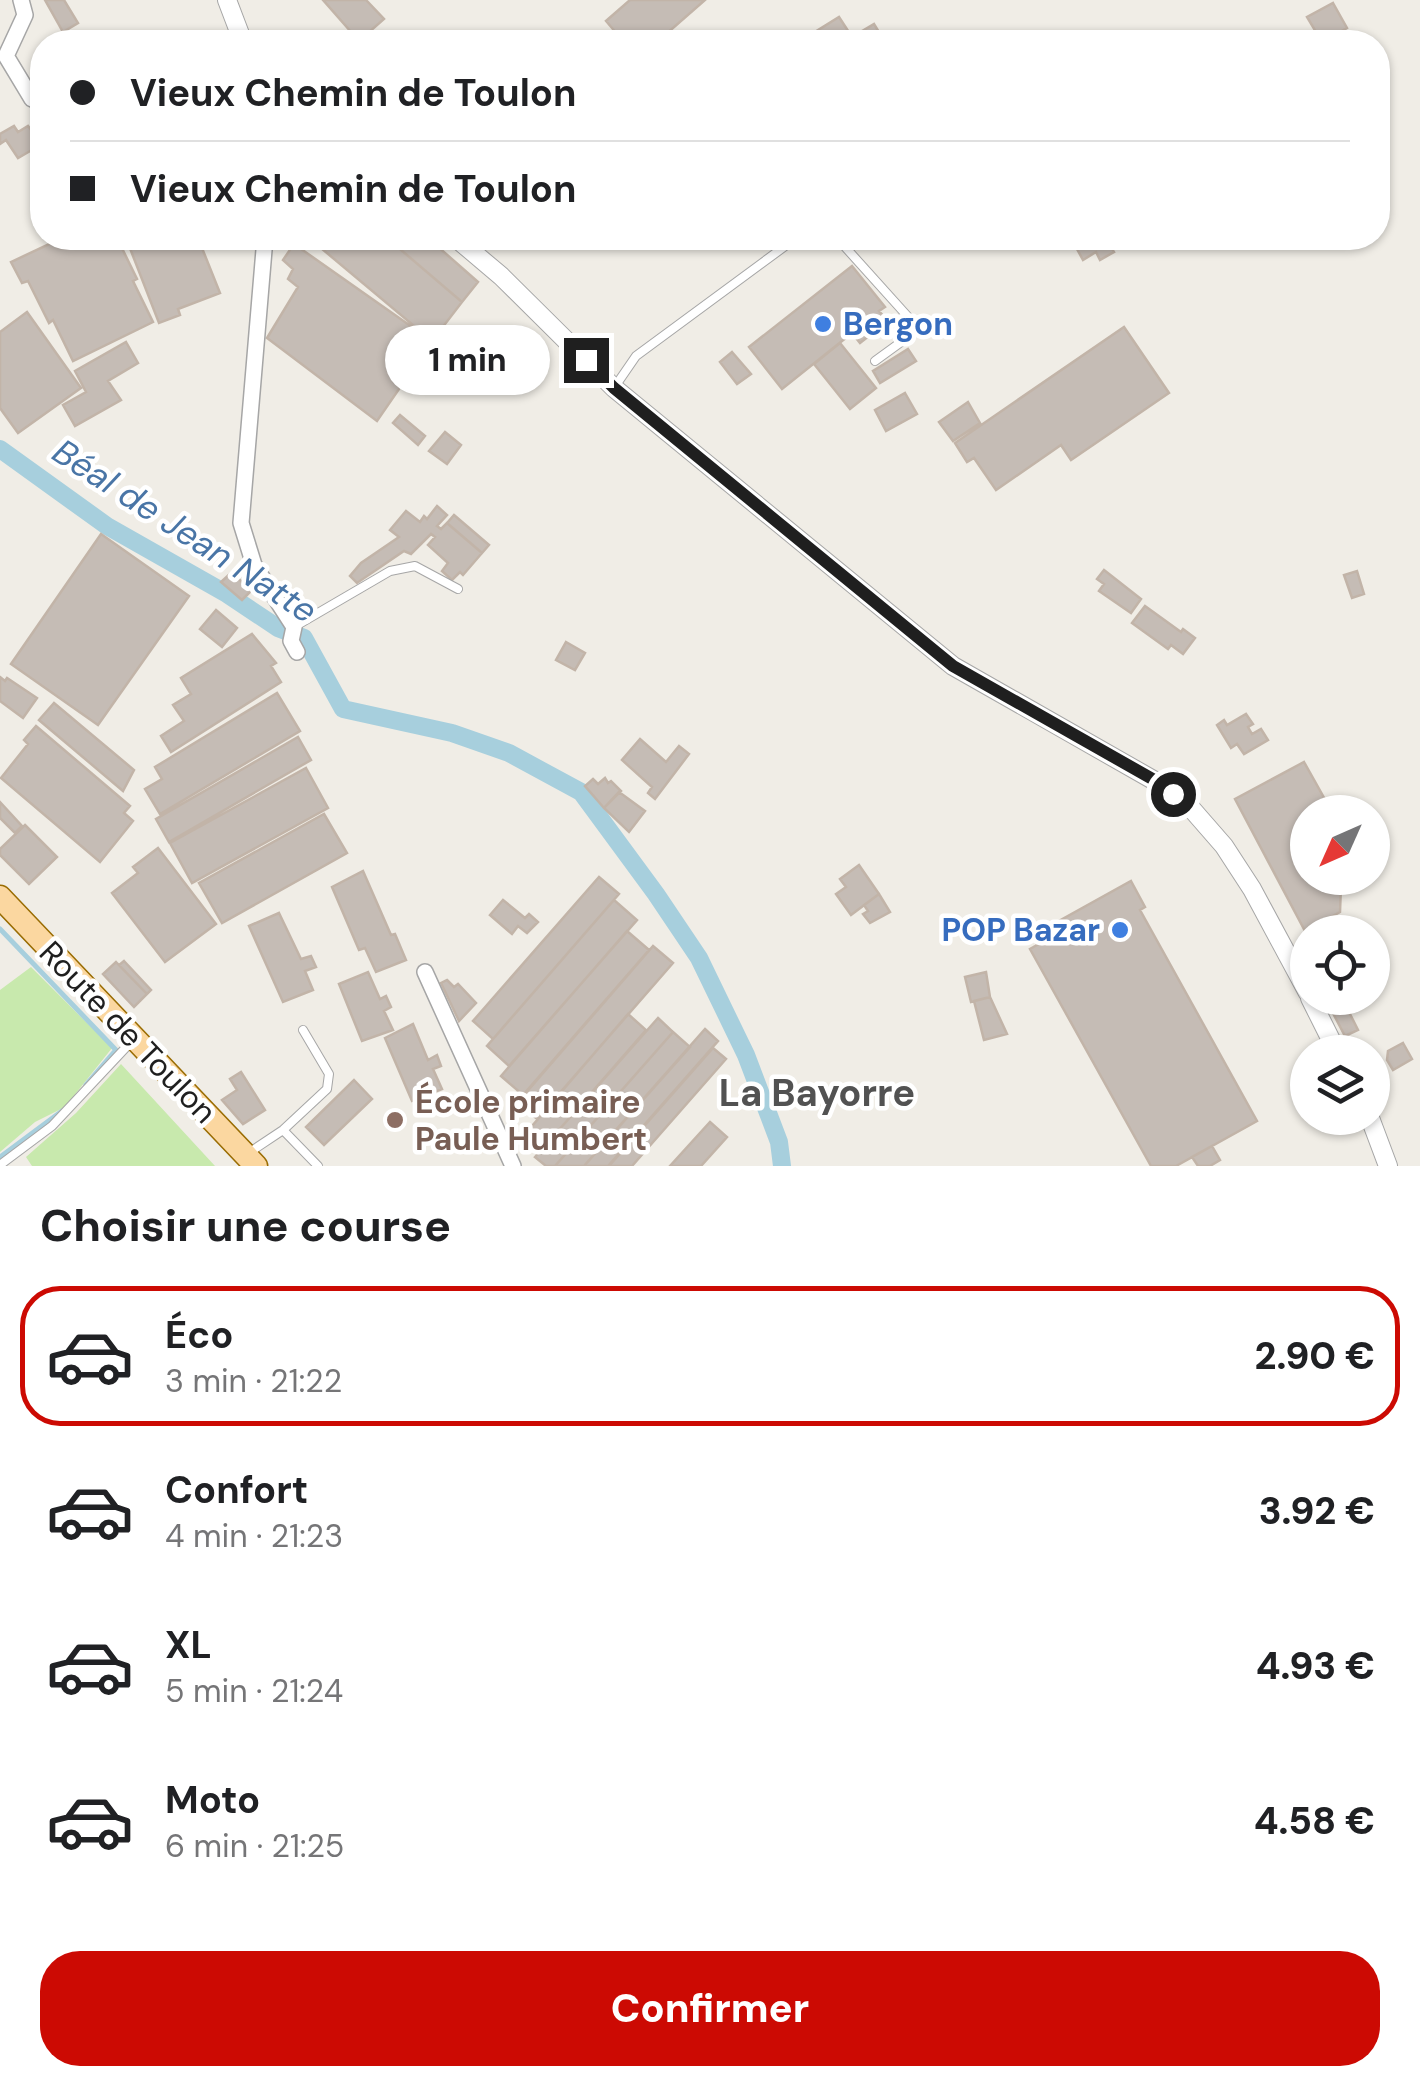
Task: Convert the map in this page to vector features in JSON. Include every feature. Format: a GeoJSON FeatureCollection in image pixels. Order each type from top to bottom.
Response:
{"type":"FeatureCollection","features":[{"type":"Feature","properties":{"kind":"main road","name":"Route de Toulon"},"geometry":{"type":"LineString","coordinates":[[0,897],[251,1160]]}},
{"type":"Feature","properties":{"kind":"street"},"geometry":{"type":"LineString","coordinates":[[21,0],[25,15],[6,56],[30,96]]}},
{"type":"Feature","properties":{"kind":"street"},"geometry":{"type":"LineString","coordinates":[[227,0],[238,30]]}},
{"type":"Feature","properties":{"kind":"street"},"geometry":{"type":"LineString","coordinates":[[263,250],[240,523],[254,565],[294,638]]}},
{"type":"Feature","properties":{"kind":"street"},"geometry":{"type":"LineString","coordinates":[[470,250],[614,388],[953,666],[1156,781],[1190,807],[1224,846],[1290,960]]}},
{"type":"Feature","properties":{"kind":"street"},"geometry":{"type":"LineString","coordinates":[[425,972],[513,1166]]}},
{"type":"Feature","properties":{"kind":"street"},"geometry":{"type":"LineString","coordinates":[[1376,1135],[1388,1166]]}},
{"type":"Feature","properties":{"kind":"lane"},"geometry":{"type":"LineString","coordinates":[[614,388],[636,356],[780,250]]}},
{"type":"Feature","properties":{"kind":"lane"},"geometry":{"type":"LineString","coordinates":[[848,250],[919,328],[874,361]]}},
{"type":"Feature","properties":{"kind":"lane"},"geometry":{"type":"LineString","coordinates":[[294,638],[390,571],[414,566],[458,590]]}},
{"type":"Feature","properties":{"kind":"lane"},"geometry":{"type":"LineString","coordinates":[[251,1160],[327,1089],[329,1074],[303,1030]]}},
{"type":"Feature","properties":{"kind":"lane"},"geometry":{"type":"LineString","coordinates":[[0,1165],[52,1126],[134,1039]]}},
{"type":"Feature","properties":{"kind":"lane"},"geometry":{"type":"LineString","coordinates":[[283,1130],[318,1166]]}},
{"type":"Feature","properties":{"kind":"green space"},"geometry":{"type":"Polygon","coordinates":[[[31,967],[112,1048],[65,1107],[35,1122],[0,1152],[0,990],[31,967]]]}},
{"type":"Feature","properties":{"kind":"green space"},"geometry":{"type":"Polygon","coordinates":[[[121,1064],[215,1166],[32,1166],[26,1157],[76,1113],[121,1064]]]}},
{"type":"Feature","properties":{"kind":"building"},"geometry":{"type":"Polygon","coordinates":[[[45,0],[64,0],[78,23],[62,30],[45,0]]]}},
{"type":"Feature","properties":{"kind":"building"},"geometry":{"type":"Polygon","coordinates":[[[323,0],[366,0],[384,19],[372,30],[349,30],[323,0]]]}},
{"type":"Feature","properties":{"kind":"building"},"geometry":{"type":"Polygon","coordinates":[[[630,0],[705,0],[671,30],[614,30],[606,21],[630,0]]]}},
{"type":"Feature","properties":{"kind":"building"},"geometry":{"type":"Polygon","coordinates":[[[1333,3],[1347,28],[1315,30],[1307,17],[1333,3]]]}},
{"type":"Feature","properties":{"kind":"building"},"geometry":{"type":"Polygon","coordinates":[[[839,17],[847,30],[818,30],[839,17]]]}},
{"type":"Feature","properties":{"kind":"building"},"geometry":{"type":"Polygon","coordinates":[[[14,126],[18,132],[28,126],[30,151],[18,158],[6,140],[0,144],[0,134],[14,126]]]}},
{"type":"Feature","properties":{"kind":"building"},"geometry":{"type":"Polygon","coordinates":[[[36,250],[123,250],[153,322],[73,361],[53,320],[49,323],[28,281],[22,283],[11,262],[36,250]]]}},
{"type":"Feature","properties":{"kind":"building"},"geometry":{"type":"Polygon","coordinates":[[[131,250],[203,250],[220,293],[178,309],[180,315],[159,323],[131,250]]]}},
{"type":"Feature","properties":{"kind":"building"},"geometry":{"type":"Polygon","coordinates":[[[290,250],[303,250],[432,341],[377,421],[267,338],[298,287],[288,279],[293,269],[283,260],[290,250]]]}},
{"type":"Feature","properties":{"kind":"building"},"geometry":{"type":"Polygon","coordinates":[[[323,250],[401,250],[462,302],[432,341],[323,250]]]}},
{"type":"Feature","properties":{"kind":"building"},"geometry":{"type":"Polygon","coordinates":[[[401,250],[442,250],[478,282],[462,302],[401,250]]]}},
{"type":"Feature","properties":{"kind":"building"},"geometry":{"type":"Polygon","coordinates":[[[1078,250],[1114,252],[1100,260],[1096,252],[1083,260],[1078,250]]]}},
{"type":"Feature","properties":{"kind":"building"},"geometry":{"type":"Polygon","coordinates":[[[852,266],[885,307],[879,311],[888,321],[860,343],[852,333],[782,389],[749,347],[852,266]]]}},
{"type":"Feature","properties":{"kind":"building"},"geometry":{"type":"Polygon","coordinates":[[[27,312],[81,388],[18,433],[0,408],[0,332],[27,312]]]}},
{"type":"Feature","properties":{"kind":"building"},"geometry":{"type":"Polygon","coordinates":[[[1124,327],[1169,393],[1071,460],[1061,445],[996,490],[974,458],[967,462],[955,443],[1124,327]]]}},
{"type":"Feature","properties":{"kind":"building"},"geometry":{"type":"Polygon","coordinates":[[[126,342],[138,363],[108,381],[121,400],[75,426],[63,405],[86,392],[75,371],[126,342]]]}},
{"type":"Feature","properties":{"kind":"building"},"geometry":{"type":"Polygon","coordinates":[[[840,343],[876,388],[850,409],[814,364],[840,343]]]}},
{"type":"Feature","properties":{"kind":"building"},"geometry":{"type":"Polygon","coordinates":[[[908,349],[916,361],[880,383],[873,371],[908,349]]]}},
{"type":"Feature","properties":{"kind":"building"},"geometry":{"type":"Polygon","coordinates":[[[732,352],[751,374],[737,384],[720,362],[732,352]]]}},
{"type":"Feature","properties":{"kind":"building"},"geometry":{"type":"Polygon","coordinates":[[[905,393],[917,414],[886,431],[875,410],[905,393]]]}},
{"type":"Feature","properties":{"kind":"building"},"geometry":{"type":"Polygon","coordinates":[[[968,402],[980,423],[953,441],[939,422],[968,402]]]}},
{"type":"Feature","properties":{"kind":"building"},"geometry":{"type":"Polygon","coordinates":[[[400,415],[425,436],[418,445],[393,423],[400,415]]]}},
{"type":"Feature","properties":{"kind":"building"},"geometry":{"type":"Polygon","coordinates":[[[445,432],[461,445],[447,464],[429,451],[445,432]]]}},
{"type":"Feature","properties":{"kind":"building"},"geometry":{"type":"Polygon","coordinates":[[[437,506],[447,515],[437,526],[441,529],[447,523],[482,553],[463,575],[460,572],[452,580],[442,571],[448,563],[428,545],[435,537],[431,534],[411,554],[404,551],[357,583],[350,576],[361,563],[399,537],[390,530],[406,511],[420,522],[437,506]]]}},
{"type":"Feature","properties":{"kind":"building"},"geometry":{"type":"Polygon","coordinates":[[[454,515],[489,545],[482,553],[447,523],[454,515]]]}},
{"type":"Feature","properties":{"kind":"building"},"geometry":{"type":"Polygon","coordinates":[[[101,534],[189,596],[98,725],[11,664],[101,534]]]}},
{"type":"Feature","properties":{"kind":"building"},"geometry":{"type":"Polygon","coordinates":[[[1104,570],[1141,599],[1131,613],[1099,591],[1104,584],[1097,579],[1104,570]]]}},
{"type":"Feature","properties":{"kind":"building"},"geometry":{"type":"Polygon","coordinates":[[[1357,571],[1364,594],[1352,598],[1344,575],[1357,571]]]}},
{"type":"Feature","properties":{"kind":"building"},"geometry":{"type":"Polygon","coordinates":[[[232,572],[251,591],[242,600],[221,582],[232,572]]]}},
{"type":"Feature","properties":{"kind":"building"},"geometry":{"type":"Polygon","coordinates":[[[1145,606],[1195,638],[1183,654],[1171,645],[1168,649],[1132,623],[1145,606]]]}},
{"type":"Feature","properties":{"kind":"building"},"geometry":{"type":"Polygon","coordinates":[[[216,610],[237,628],[222,647],[200,629],[216,610]]]}},
{"type":"Feature","properties":{"kind":"building"},"geometry":{"type":"Polygon","coordinates":[[[252,634],[276,663],[271,666],[281,682],[171,752],[161,736],[184,721],[173,705],[191,694],[181,678],[252,634]]]}},
{"type":"Feature","properties":{"kind":"building"},"geometry":{"type":"Polygon","coordinates":[[[566,642],[585,653],[575,670],[556,660],[566,642]]]}},
{"type":"Feature","properties":{"kind":"building"},"geometry":{"type":"Polygon","coordinates":[[[0,677],[37,698],[23,718],[0,701],[0,677]]]}},
{"type":"Feature","properties":{"kind":"building"},"geometry":{"type":"Polygon","coordinates":[[[277,693],[300,731],[160,814],[145,789],[162,779],[155,767],[277,693]]]}},
{"type":"Feature","properties":{"kind":"building"},"geometry":{"type":"Polygon","coordinates":[[[54,703],[134,770],[123,791],[39,720],[54,703]]]}},
{"type":"Feature","properties":{"kind":"building"},"geometry":{"type":"Polygon","coordinates":[[[1246,714],[1253,724],[1248,727],[1252,734],[1261,729],[1268,740],[1244,754],[1237,744],[1231,748],[1217,725],[1224,720],[1227,725],[1246,714]]]}},
{"type":"Feature","properties":{"kind":"building"},"geometry":{"type":"Polygon","coordinates":[[[36,726],[130,806],[124,813],[133,821],[100,862],[1,778],[28,744],[24,740],[36,726]]]}},
{"type":"Feature","properties":{"kind":"building"},"geometry":{"type":"Polygon","coordinates":[[[298,737],[311,760],[169,842],[156,819],[298,737]]]}},
{"type":"Feature","properties":{"kind":"building"},"geometry":{"type":"Polygon","coordinates":[[[640,739],[666,762],[679,746],[689,754],[655,799],[648,793],[652,787],[622,760],[640,739]]]}},
{"type":"Feature","properties":{"kind":"building"},"geometry":{"type":"Polygon","coordinates":[[[1304,762],[1322,795],[1290,795],[1290,895],[1341,895],[1340,912],[1297,915],[1235,799],[1304,762]]]}},
{"type":"Feature","properties":{"kind":"building"},"geometry":{"type":"Polygon","coordinates":[[[306,768],[328,808],[192,883],[170,843],[306,768]]]}},
{"type":"Feature","properties":{"kind":"building"},"geometry":{"type":"Polygon","coordinates":[[[605,778],[621,791],[604,808],[585,786],[593,779],[598,784],[605,778]]]}},
{"type":"Feature","properties":{"kind":"building"},"geometry":{"type":"Polygon","coordinates":[[[619,792],[645,811],[629,832],[604,808],[619,792]]]}},
{"type":"Feature","properties":{"kind":"building"},"geometry":{"type":"Polygon","coordinates":[[[0,802],[22,826],[15,833],[0,818],[0,802]]]}},
{"type":"Feature","properties":{"kind":"building"},"geometry":{"type":"Polygon","coordinates":[[[324,814],[347,853],[222,923],[199,883],[324,814]]]}},
{"type":"Feature","properties":{"kind":"building"},"geometry":{"type":"Polygon","coordinates":[[[25,825],[57,857],[29,884],[0,855],[0,849],[25,825]]]}},
{"type":"Feature","properties":{"kind":"building"},"geometry":{"type":"Polygon","coordinates":[[[158,848],[216,924],[165,962],[112,893],[138,873],[133,867],[158,848]]]}},
{"type":"Feature","properties":{"kind":"building"},"geometry":{"type":"Polygon","coordinates":[[[859,865],[879,894],[851,915],[836,894],[846,887],[840,879],[859,865]]]}},
{"type":"Feature","properties":{"kind":"building"},"geometry":{"type":"Polygon","coordinates":[[[363,871],[406,960],[376,972],[365,948],[359,950],[332,887],[363,871]]]}},
{"type":"Feature","properties":{"kind":"building"},"geometry":{"type":"Polygon","coordinates":[[[599,877],[619,894],[493,1039],[473,1021],[599,877]]]}},
{"type":"Feature","properties":{"kind":"building"},"geometry":{"type":"Polygon","coordinates":[[[1131,881],[1145,907],[1140,910],[1257,1121],[1176,1166],[1151,1166],[1030,949],[1037,945],[1034,939],[1052,929],[1050,926],[1131,881]]]}},
{"type":"Feature","properties":{"kind":"building"},"geometry":{"type":"Polygon","coordinates":[[[879,894],[890,912],[870,923],[863,914],[868,911],[864,905],[879,894]]]}},
{"type":"Feature","properties":{"kind":"building"},"geometry":{"type":"Polygon","coordinates":[[[503,900],[525,918],[529,914],[538,922],[527,933],[518,926],[512,934],[490,915],[503,900]]]}},
{"type":"Feature","properties":{"kind":"building"},"geometry":{"type":"Polygon","coordinates":[[[614,900],[637,920],[509,1066],[487,1046],[614,900]]]}},
{"type":"Feature","properties":{"kind":"building"},"geometry":{"type":"Polygon","coordinates":[[[279,913],[301,959],[311,956],[316,967],[305,971],[313,990],[283,1002],[249,926],[279,913]]]}},
{"type":"Feature","properties":{"kind":"building"},"geometry":{"type":"Polygon","coordinates":[[[627,931],[649,950],[523,1095],[501,1076],[627,931]]]}},
{"type":"Feature","properties":{"kind":"building"},"geometry":{"type":"Polygon","coordinates":[[[653,946],[673,963],[537,1119],[518,1102],[653,946]]]}},
{"type":"Feature","properties":{"kind":"building"},"geometry":{"type":"Polygon","coordinates":[[[124,961],[151,990],[147,994],[119,965],[124,961]]]}},
{"type":"Feature","properties":{"kind":"building"},"geometry":{"type":"Polygon","coordinates":[[[116,962],[147,994],[134,1007],[103,974],[116,962]]]}},
{"type":"Feature","properties":{"kind":"building"},"geometry":{"type":"Polygon","coordinates":[[[368,972],[380,999],[386,996],[391,1007],[384,1011],[393,1030],[362,1041],[339,984],[368,972]]]}},
{"type":"Feature","properties":{"kind":"building"},"geometry":{"type":"Polygon","coordinates":[[[986,972],[990,997],[971,1002],[965,977],[986,972]]]}},
{"type":"Feature","properties":{"kind":"building"},"geometry":{"type":"Polygon","coordinates":[[[447,980],[454,987],[458,984],[476,1003],[459,1021],[441,983],[447,980]]]}},
{"type":"Feature","properties":{"kind":"building"},"geometry":{"type":"Polygon","coordinates":[[[990,997],[1007,1034],[984,1040],[974,1001],[990,997]]]}},
{"type":"Feature","properties":{"kind":"building"},"geometry":{"type":"Polygon","coordinates":[[[628,1014],[646,1030],[544,1147],[527,1132],[628,1014]]]}},
{"type":"Feature","properties":{"kind":"building"},"geometry":{"type":"Polygon","coordinates":[[[1334,1015],[1350,1015],[1358,1030],[1344,1035],[1334,1015]]]}},
{"type":"Feature","properties":{"kind":"building"},"geometry":{"type":"Polygon","coordinates":[[[658,1018],[673,1032],[555,1166],[546,1166],[535,1157],[658,1018]]]}},
{"type":"Feature","properties":{"kind":"building"},"geometry":{"type":"Polygon","coordinates":[[[413,1024],[428,1060],[437,1055],[441,1066],[433,1069],[442,1089],[412,1101],[385,1038],[413,1024]]]}},
{"type":"Feature","properties":{"kind":"building"},"geometry":{"type":"Polygon","coordinates":[[[705,1029],[718,1041],[608,1166],[584,1166],[705,1029]]]}},
{"type":"Feature","properties":{"kind":"building"},"geometry":{"type":"Polygon","coordinates":[[[673,1032],[690,1047],[584,1166],[555,1166],[673,1032]]]}},
{"type":"Feature","properties":{"kind":"building"},"geometry":{"type":"Polygon","coordinates":[[[1403,1043],[1412,1059],[1393,1070],[1390,1050],[1403,1043]]]}},
{"type":"Feature","properties":{"kind":"building"},"geometry":{"type":"Polygon","coordinates":[[[713,1048],[726,1059],[632,1166],[609,1166],[713,1048]]]}},
{"type":"Feature","properties":{"kind":"building"},"geometry":{"type":"Polygon","coordinates":[[[241,1072],[265,1110],[243,1124],[222,1100],[237,1090],[230,1079],[241,1072]]]}},
{"type":"Feature","properties":{"kind":"building"},"geometry":{"type":"Polygon","coordinates":[[[354,1080],[372,1099],[324,1145],[306,1127],[354,1080]]]}},
{"type":"Feature","properties":{"kind":"building"},"geometry":{"type":"Polygon","coordinates":[[[710,1122],[727,1137],[701,1166],[670,1166],[710,1122]]]}},
{"type":"Feature","properties":{"kind":"building"},"geometry":{"type":"Polygon","coordinates":[[[1212,1146],[1220,1160],[1210,1166],[1198,1166],[1192,1157],[1212,1146]]]}},
{"type":"Feature","properties":{"kind":"waterway","name":"Béal de Jean Natte"},"geometry":{"type":"LineString","coordinates":[[0,449],[107,526],[227,594],[278,628],[304,638],[343,709],[452,733],[509,753],[581,792],[699,958],[746,1055],[779,1142],[782,1166]]}},
{"type":"Feature","properties":{"kind":"waterway"},"geometry":{"type":"LineString","coordinates":[[0,929],[116,1050],[86,1085]]}},
{"type":"Feature","properties":{"kind":"waterway"},"geometry":{"type":"LineString","coordinates":[[0,1157],[62,1111]]}},
{"type":"Feature","properties":{"kind":"place","name":"Bergon"},"geometry":{"type":"Point","coordinates":[823,324]}},
{"type":"Feature","properties":{"kind":"place","name":"POP Bazar"},"geometry":{"type":"Point","coordinates":[1120,930]}},
{"type":"Feature","properties":{"kind":"place","name":"École primaire Paule Humbert"},"geometry":{"type":"Point","coordinates":[395,1120]}},
{"type":"Feature","properties":{"kind":"district","name":"La Bayorre"},"geometry":{"type":"Point","coordinates":[817,1093]}},
{"type":"Feature","properties":{"kind":"route"},"geometry":{"type":"LineString","coordinates":[[586,360],[614,388],[953,666],[1173,794]]}}]}
